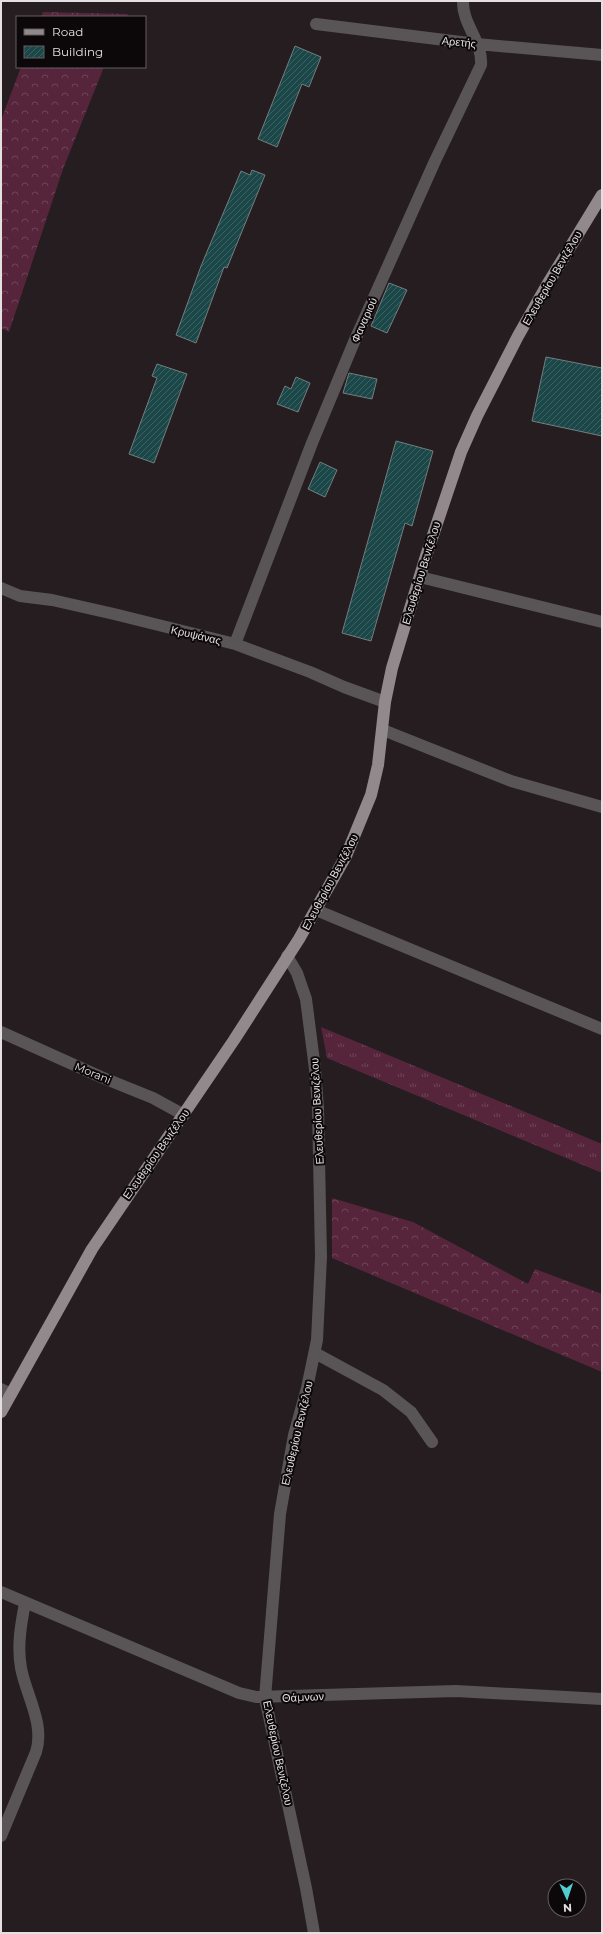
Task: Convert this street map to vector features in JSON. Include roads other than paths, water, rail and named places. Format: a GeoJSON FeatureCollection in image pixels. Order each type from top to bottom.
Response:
{"type":"FeatureCollection","features":[{"type":"Feature","properties":{"kind":"main road","name":"Ελευθερίου Βενιζέλου"},"geometry":{"type":"LineString","coordinates":[[1,1412],[6,1391],[92,1249],[234,1040],[316,910],[346,856],[366,811],[378,765],[385,702],[392,668],[454,470],[477,416],[547,285],[602,195]]}},
{"type":"Feature","properties":{"kind":"street","name":"Φαναριού"},"geometry":{"type":"LineString","coordinates":[[236,644],[312,443],[354,342],[435,161],[481,65],[482,55],[467,20],[463,1]]}},
{"type":"Feature","properties":{"kind":"street","name":"Αρετής"},"geometry":{"type":"LineString","coordinates":[[316,24],[477,44],[602,55]]}},
{"type":"Feature","properties":{"kind":"street"},"geometry":{"type":"LineString","coordinates":[[420,577],[602,622]]}},
{"type":"Feature","properties":{"kind":"street","name":"Κρυψάνας"},"geometry":{"type":"LineString","coordinates":[[1,588],[20,596],[52,600],[236,644],[310,672],[344,688],[385,702]]}},
{"type":"Feature","properties":{"kind":"street"},"geometry":{"type":"LineString","coordinates":[[383,730],[511,781],[602,808]]}},
{"type":"Feature","properties":{"kind":"street"},"geometry":{"type":"LineString","coordinates":[[316,910],[602,1029]]}},
{"type":"Feature","properties":{"kind":"street","name":"Ελευθερίου Βενιζελου"},"geometry":{"type":"LineString","coordinates":[[287,956],[297,974],[306,999],[318,1108],[322,1257],[319,1315],[314,1353],[302,1410],[294,1435],[280,1514],[265,1698],[306,1888],[314,1933]]}},
{"type":"Feature","properties":{"kind":"street","name":"Morani"},"geometry":{"type":"LineString","coordinates":[[1,1032],[101,1077],[153,1098],[184,1115]]}},
{"type":"Feature","properties":{"kind":"street"},"geometry":{"type":"LineString","coordinates":[[314,1353],[383,1390],[411,1412],[432,1442]]}},
{"type":"Feature","properties":{"kind":"street","name":"Θάμνων"},"geometry":{"type":"LineString","coordinates":[[1,1592],[240,1693],[265,1698],[456,1691],[602,1699]]}},
{"type":"Feature","properties":{"kind":"street"},"geometry":{"type":"LineString","coordinates":[[1,1836],[36,1752],[38,1740],[37,1725],[24,1680],[20,1658],[20,1635],[25,1603]]}}]}
